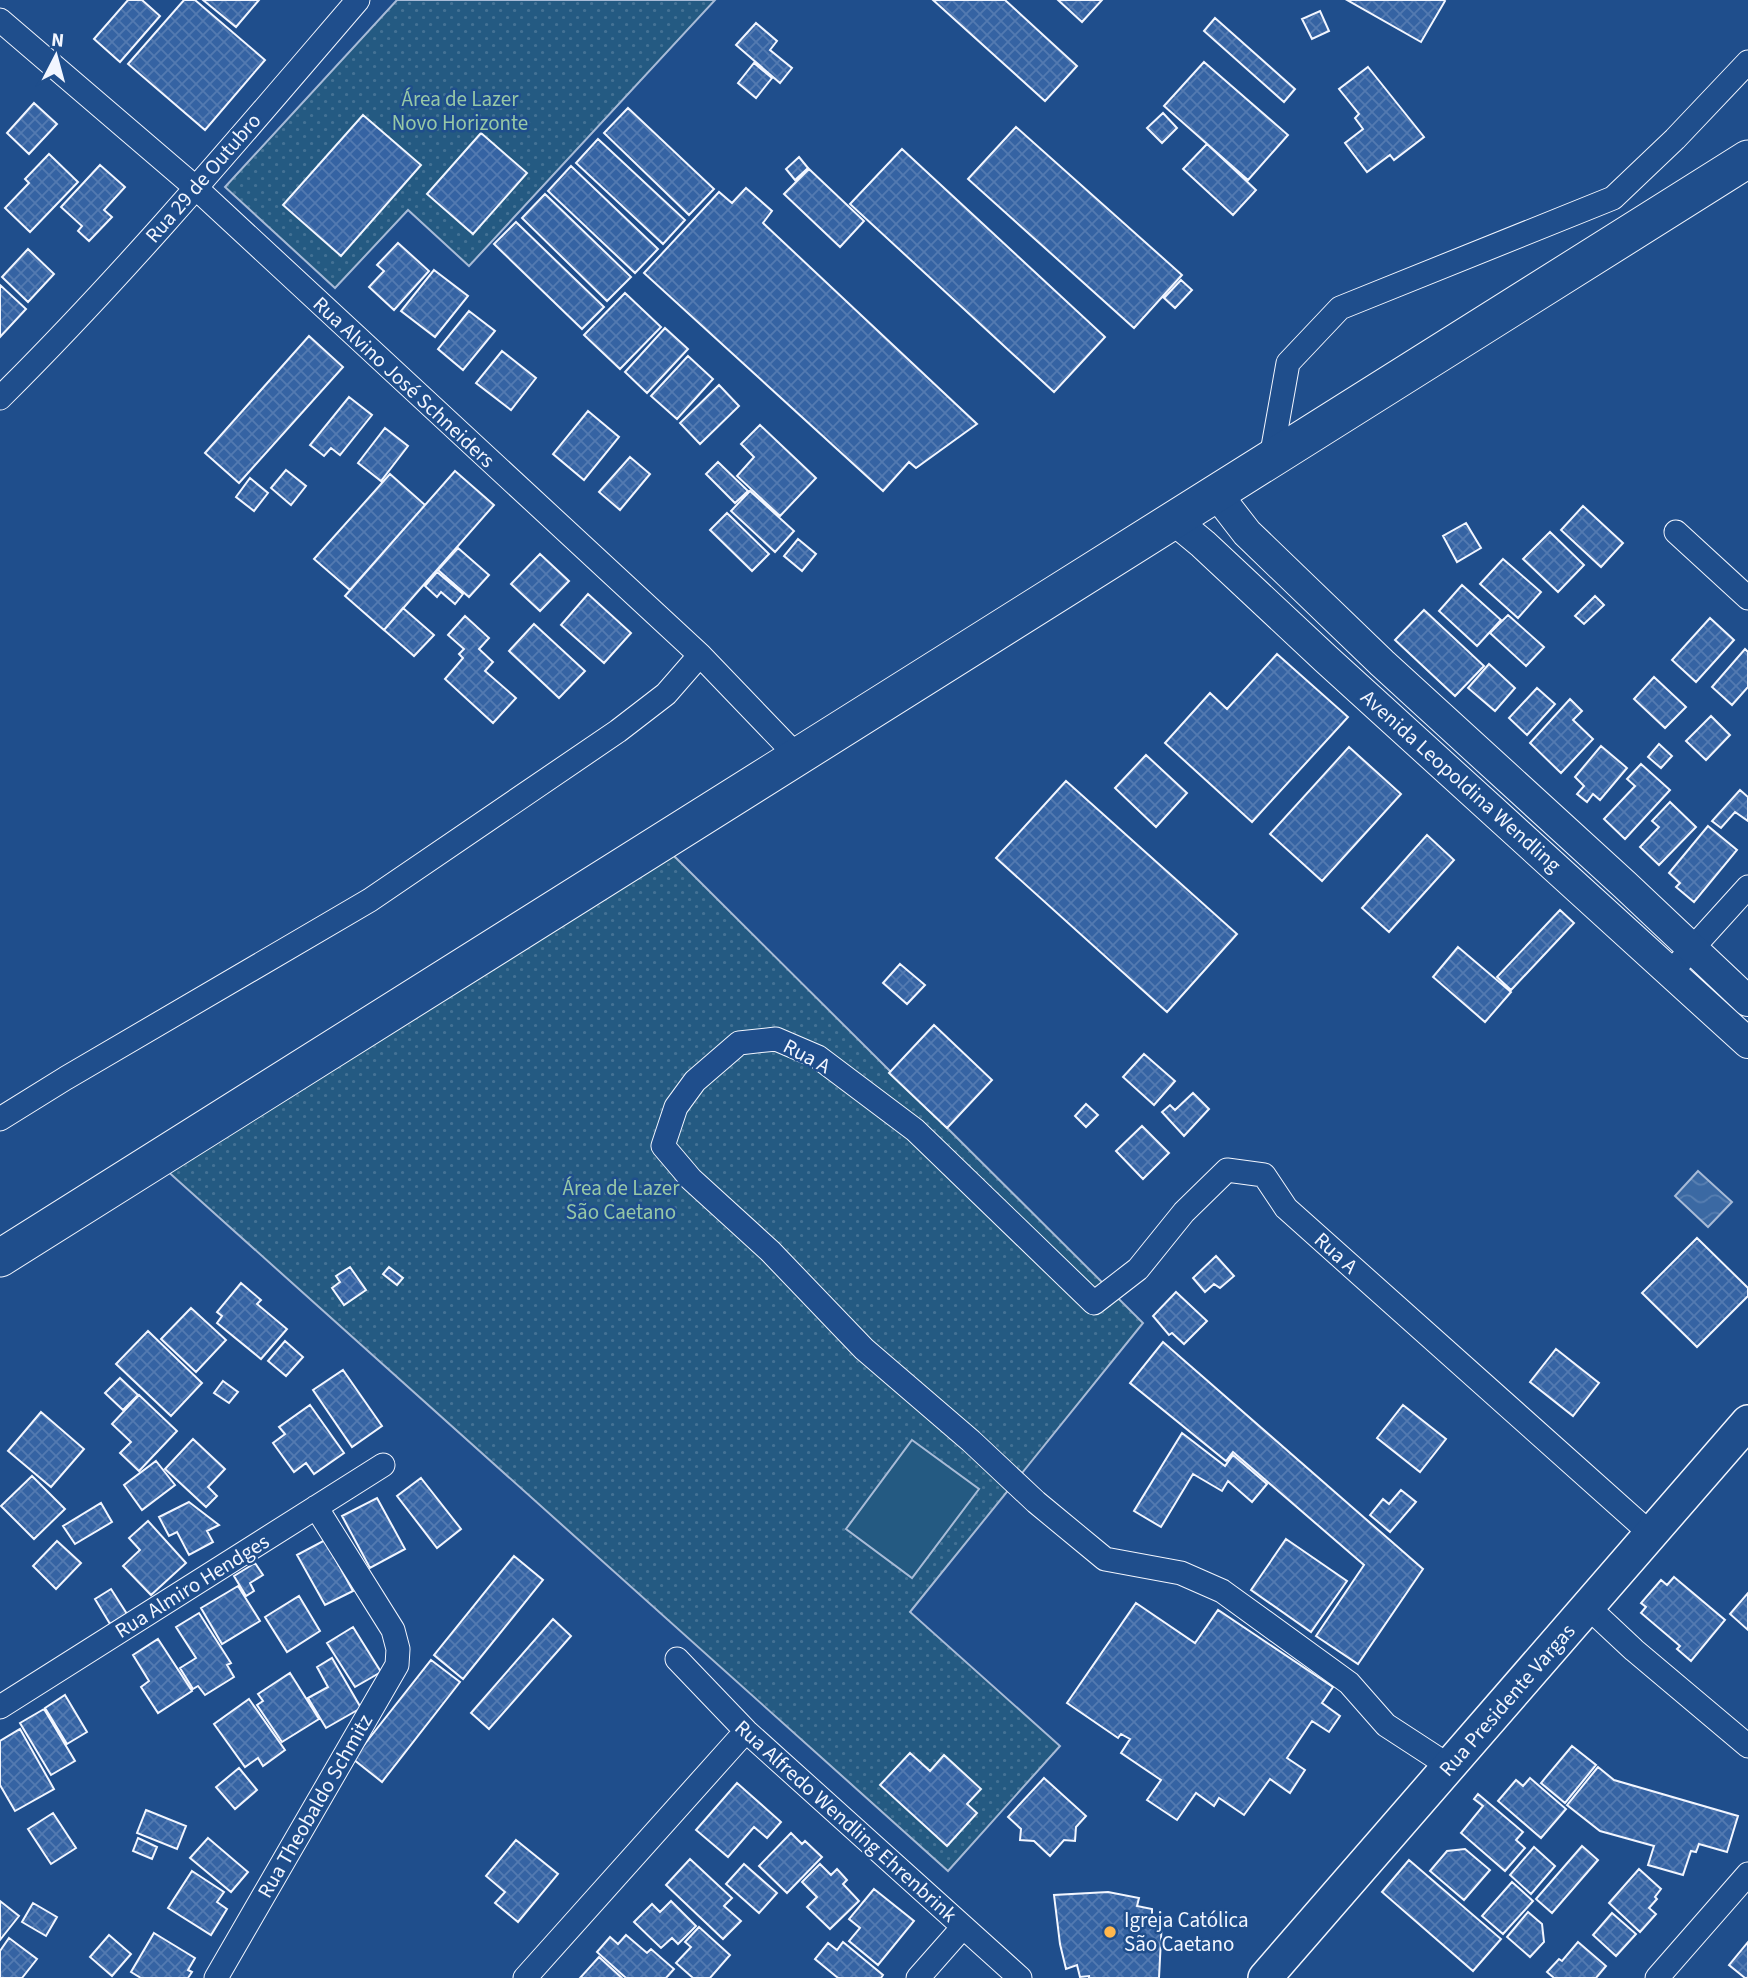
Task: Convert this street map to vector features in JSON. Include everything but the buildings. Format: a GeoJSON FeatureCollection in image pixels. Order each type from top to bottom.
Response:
{"type":"FeatureCollection","features":[{"type":"Feature","properties":{"kind":"main road"},"geometry":{"type":"LineString","coordinates":[[0,1258],[1748,159]]}},
{"type":"Feature","properties":{"kind":"main road","name":"Rua Presidente Vargas"},"geometry":{"type":"LineString","coordinates":[[1265,1978],[1748,1422]]}},
{"type":"Feature","properties":{"kind":"street","name":"Rua 29 de Outubro"},"geometry":{"type":"LineString","coordinates":[[0,398],[45,353],[196,188],[358,0]]}},
{"type":"Feature","properties":{"kind":"street","name":"Rua Alvino José Schneiders"},"geometry":{"type":"LineString","coordinates":[[0,20],[196,188],[700,655],[797,756]]}},
{"type":"Feature","properties":{"kind":"street"},"geometry":{"type":"LineString","coordinates":[[1271,458],[1288,363],[1340,308],[1613,198],[1675,139],[1748,62]]}},
{"type":"Feature","properties":{"kind":"street","name":"Avenida Leopoldina Wendling"},"geometry":{"type":"LineString","coordinates":[[1216,493],[1247,533],[1382,663],[1748,1000]]}},
{"type":"Feature","properties":{"kind":"street","name":"Avenida Leopoldina Wendling"},"geometry":{"type":"LineString","coordinates":[[1174,520],[1748,1043]]}},
{"type":"Feature","properties":{"kind":"street"},"geometry":{"type":"LineString","coordinates":[[1676,532],[1748,598]]}},
{"type":"Feature","properties":{"kind":"street"},"geometry":{"type":"LineString","coordinates":[[0,1119],[370,900],[618,731],[666,694],[700,655]]}},
{"type":"Feature","properties":{"kind":"street"},"geometry":{"type":"LineString","coordinates":[[1670,973],[1748,887]]}},
{"type":"Feature","properties":{"kind":"street","name":"Rua A"},"geometry":{"type":"LineString","coordinates":[[1449,1766],[1386,1725],[1349,1683],[1222,1591],[1181,1573],[1105,1559],[1036,1502],[971,1441],[864,1349],[770,1251],[691,1179],[663,1146],[676,1107],[695,1081],[738,1043],[776,1039],[818,1057],[915,1129],[1094,1303],[1138,1269],[1184,1212],[1227,1170],[1264,1175],[1286,1208],[1651,1534]]}},
{"type":"Feature","properties":{"kind":"street","name":"Rua Almiro Hendges"},"geometry":{"type":"LineString","coordinates":[[0,1706],[383,1465]]}},
{"type":"Feature","properties":{"kind":"street","name":"Rua Theobaldo Schmitz"},"geometry":{"type":"LineString","coordinates":[[216,1978],[397,1665],[398,1649],[393,1630],[316,1507]]}},
{"type":"Feature","properties":{"kind":"street"},"geometry":{"type":"LineString","coordinates":[[1588,1607],[1634,1650],[1748,1746]]}},
{"type":"Feature","properties":{"kind":"street","name":"Rua Alfredo Wendling Ehrenbrink"},"geometry":{"type":"LineString","coordinates":[[677,1659],[746,1731],[1020,1978]]}},
{"type":"Feature","properties":{"kind":"street"},"geometry":{"type":"LineString","coordinates":[[525,1978],[746,1731]]}},
{"type":"Feature","properties":{"kind":"street"},"geometry":{"type":"LineString","coordinates":[[1657,1978],[1748,1874]]}},
{"type":"Feature","properties":{"kind":"street"},"geometry":{"type":"LineString","coordinates":[[918,1978],[963,1927]]}},
{"type":"Feature","properties":{"kind":"green space","name":"Área de Lazer Novo Horizonte"},"geometry":{"type":"Polygon","coordinates":[[[397,0],[715,0],[469,266],[408,210],[335,288],[225,187],[397,0]]]}},
{"type":"Feature","properties":{"kind":"green space","name":"Área de Lazer São Caetano"},"geometry":{"type":"Polygon","coordinates":[[[661,843],[1143,1323],[910,1612],[1060,1746],[948,1871],[155,1160],[661,843]]]}},
{"type":"Feature","properties":{"kind":"green space"},"geometry":{"type":"Polygon","coordinates":[[[912,1440],[979,1489],[912,1578],[846,1529],[912,1440]]]}},
{"type":"Feature","properties":{"kind":"water"},"geometry":{"type":"Polygon","coordinates":[[[1698,1171],[1732,1202],[1708,1227],[1675,1196],[1698,1171]]]}},
{"type":"Feature","properties":{"kind":"place","name":"Igreja Católica São Caetano"},"geometry":{"type":"Point","coordinates":[1110,1932]}}]}
